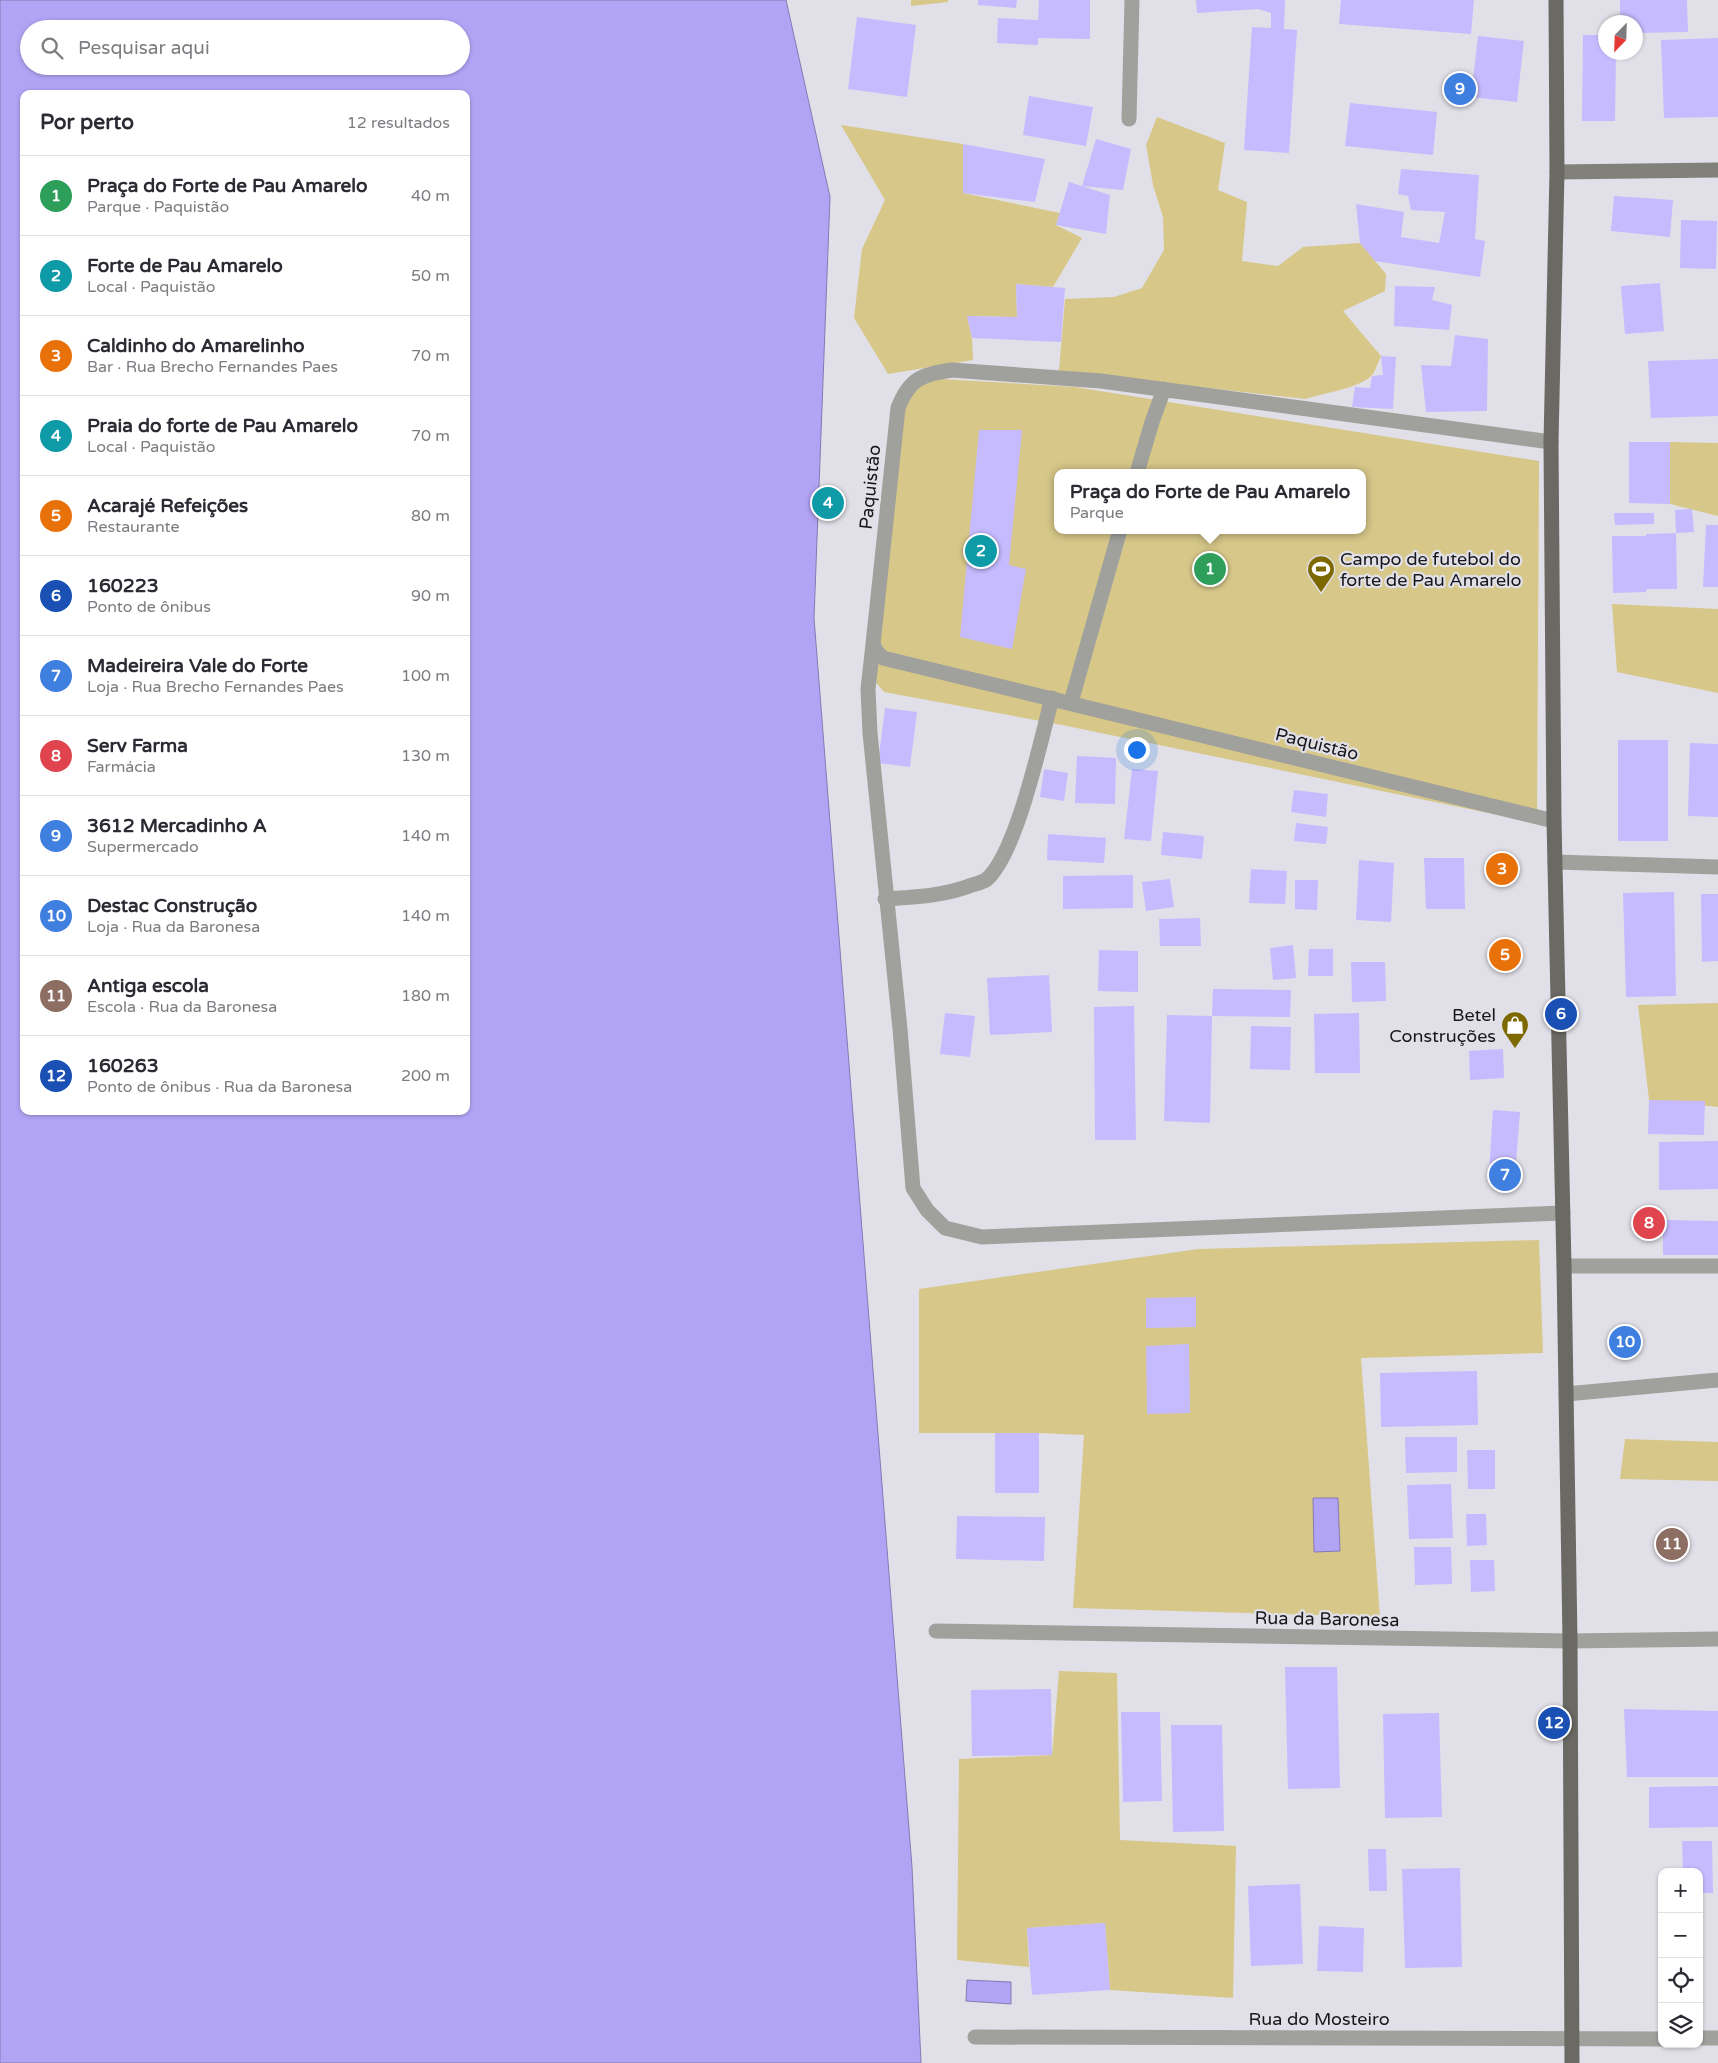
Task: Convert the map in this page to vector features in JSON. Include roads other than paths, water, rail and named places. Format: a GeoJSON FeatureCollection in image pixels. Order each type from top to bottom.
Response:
{"type":"FeatureCollection","features":[{"type":"Feature","properties":{"kind":"main road"},"geometry":{"type":"LineString","coordinates":[[1556,0],[1557,172],[1552,442],[1554,821],[1570,1642],[1572,2063]]}},
{"type":"Feature","properties":{"kind":"street"},"geometry":{"type":"LineString","coordinates":[[1129,119],[1132,0]]}},
{"type":"Feature","properties":{"kind":"street"},"geometry":{"type":"LineString","coordinates":[[1557,172],[1718,170]]}},
{"type":"Feature","properties":{"kind":"street","name":"Paquistão"},"geometry":{"type":"LineString","coordinates":[[1552,442],[1101,381],[952,370],[932,373],[914,382],[904,392],[898,408],[873,644],[876,652],[883,658],[1554,821]]}},
{"type":"Feature","properties":{"kind":"street"},"geometry":{"type":"LineString","coordinates":[[1138,469],[1164,389]]}},
{"type":"Feature","properties":{"kind":"street"},"geometry":{"type":"LineString","coordinates":[[1070,702],[1119,534]]}},
{"type":"Feature","properties":{"kind":"street"},"geometry":{"type":"LineString","coordinates":[[873,644],[868,689],[870,733],[885,899],[900,1029],[913,1188],[927,1210],[944,1228],[982,1237],[1563,1213]]}},
{"type":"Feature","properties":{"kind":"street"},"geometry":{"type":"LineString","coordinates":[[885,899],[925,897],[960,890],[985,880],[1004,856],[1017,823],[1052,698]]}},
{"type":"Feature","properties":{"kind":"street"},"geometry":{"type":"LineString","coordinates":[[1555,862],[1718,866]]}},
{"type":"Feature","properties":{"kind":"street"},"geometry":{"type":"LineString","coordinates":[[1564,1266],[1718,1266]]}},
{"type":"Feature","properties":{"kind":"street"},"geometry":{"type":"LineString","coordinates":[[1566,1394],[1718,1380]]}},
{"type":"Feature","properties":{"kind":"street","name":"Rua da Baronesa"},"geometry":{"type":"LineString","coordinates":[[936,1631],[1570,1642],[1718,1639]]}},
{"type":"Feature","properties":{"kind":"street","name":"Rua do Mosteiro"},"geometry":{"type":"LineString","coordinates":[[975,2037],[1658,2038]]}},
{"type":"Feature","properties":{"kind":"street"},"geometry":{"type":"LineString","coordinates":[[1703,2038],[1718,2038]]}},
{"type":"Feature","properties":{"kind":"place","name":"3612 Mercadinho A"},"geometry":{"type":"Point","coordinates":[1460,89]}},
{"type":"Feature","properties":{"kind":"place","name":"Praia do forte de Pau Amarelo"},"geometry":{"type":"Point","coordinates":[828,503]}},
{"type":"Feature","properties":{"kind":"place","name":"Forte de Pau Amarelo"},"geometry":{"type":"Point","coordinates":[981,551]}},
{"type":"Feature","properties":{"kind":"place","name":"Praça do Forte de Pau Amarelo"},"geometry":{"type":"Point","coordinates":[1210,569]}},
{"type":"Feature","properties":{"kind":"place","name":"Campo de futebol do forte de Pau Amarelo"},"geometry":{"type":"Point","coordinates":[1321,593]}},
{"type":"Feature","properties":{"kind":"place","name":"Caldinho do Amarelinho"},"geometry":{"type":"Point","coordinates":[1502,869]}},
{"type":"Feature","properties":{"kind":"place","name":"Acarajé Refeições"},"geometry":{"type":"Point","coordinates":[1505,955]}},
{"type":"Feature","properties":{"kind":"place","name":"160223"},"geometry":{"type":"Point","coordinates":[1561,1014]}},
{"type":"Feature","properties":{"kind":"place","name":"Betel Construções"},"geometry":{"type":"Point","coordinates":[1515,1049]}},
{"type":"Feature","properties":{"kind":"place","name":"Madeireira Vale do Forte"},"geometry":{"type":"Point","coordinates":[1505,1175]}},
{"type":"Feature","properties":{"kind":"place","name":"Serv Farma"},"geometry":{"type":"Point","coordinates":[1649,1223]}},
{"type":"Feature","properties":{"kind":"place","name":"Destac Construção"},"geometry":{"type":"Point","coordinates":[1625,1342]}},
{"type":"Feature","properties":{"kind":"place","name":"Antiga escola"},"geometry":{"type":"Point","coordinates":[1672,1544]}},
{"type":"Feature","properties":{"kind":"place","name":"160263"},"geometry":{"type":"Point","coordinates":[1554,1723]}}]}
